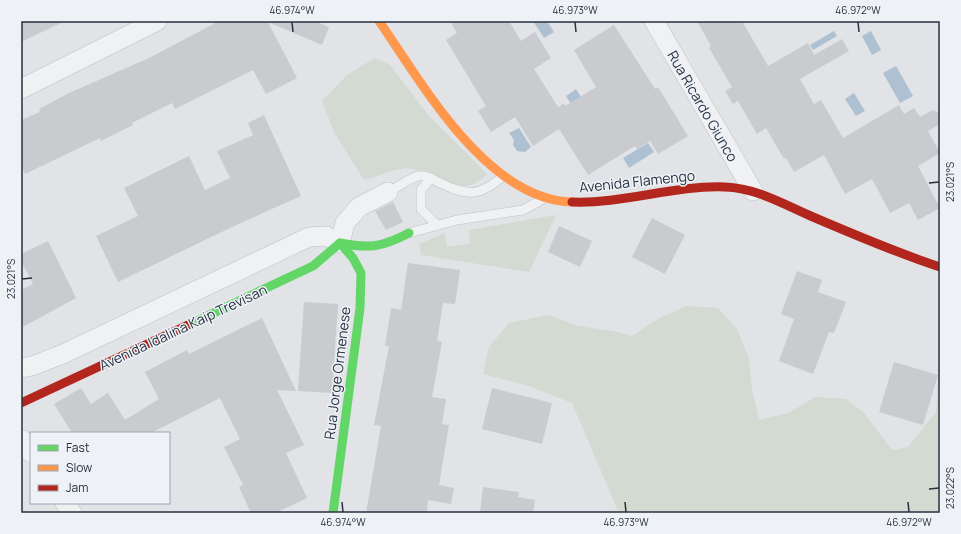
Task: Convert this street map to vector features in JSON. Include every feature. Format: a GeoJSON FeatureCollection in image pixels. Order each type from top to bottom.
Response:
{"type":"FeatureCollection","features":[{"type":"Feature","properties":{"kind":"street"},"geometry":{"type":"LineString","coordinates":[[21,89],[157,21]]}},
{"type":"Feature","properties":{"kind":"street","name":"Avenida Flamengo"},"geometry":{"type":"LineString","coordinates":[[380,21],[448,120],[478,154],[503,176],[544,198],[563,202],[596,203],[698,189],[725,187],[753,191],[900,254],[940,267]]}},
{"type":"Feature","properties":{"kind":"street","name":"Rua Ricardo Giunco"},"geometry":{"type":"LineString","coordinates":[[654,21],[753,191]]}},
{"type":"Feature","properties":{"kind":"street"},"geometry":{"type":"LineString","coordinates":[[340,243],[345,223],[359,207],[388,192]]}},
{"type":"Feature","properties":{"kind":"street","name":"Avenida Idalina Kaip Trevisan"},"geometry":{"type":"LineString","coordinates":[[21,368],[32,366],[63,354],[310,237],[326,236],[340,243],[364,248],[382,247],[409,232]]}},
{"type":"Feature","properties":{"kind":"street","name":"Avenida Idalina Kaip Trevisan"},"geometry":{"type":"LineString","coordinates":[[21,403],[313,266],[340,243]]}},
{"type":"Feature","properties":{"kind":"street","name":"Rua Jorge Ormenese"},"geometry":{"type":"LineString","coordinates":[[333,513],[360,308],[361,273],[353,258],[340,243]]}},
{"type":"Feature","properties":{"kind":"street"},"geometry":{"type":"LineString","coordinates":[[21,439],[30,452]]}},
{"type":"Feature","properties":{"kind":"street"},"geometry":{"type":"LineString","coordinates":[[66,504],[72,513]]}},
{"type":"Feature","properties":{"kind":"lane"},"geometry":{"type":"LineString","coordinates":[[388,192],[419,176],[431,178],[456,191],[470,194],[480,192],[491,186],[503,176]]}},
{"type":"Feature","properties":{"kind":"lane"},"geometry":{"type":"LineString","coordinates":[[431,178],[421,190],[421,209],[437,225]]}},
{"type":"Feature","properties":{"kind":"lane"},"geometry":{"type":"LineString","coordinates":[[409,232],[437,225],[523,210],[544,198]]}},
{"type":"Feature","properties":{"kind":"shaded area"},"geometry":{"type":"Polygon","coordinates":[[[375,58],[390,65],[429,116],[487,174],[480,180],[465,186],[457,186],[442,182],[417,170],[405,168],[393,170],[364,180],[334,132],[322,101],[347,75],[375,58]]]}},
{"type":"Feature","properties":{"kind":"shaded area"},"geometry":{"type":"Polygon","coordinates":[[[556,215],[529,272],[421,255],[419,244],[445,233],[447,247],[470,244],[469,230],[556,215]]]}},
{"type":"Feature","properties":{"kind":"shaded area"},"geometry":{"type":"Polygon","coordinates":[[[686,306],[718,308],[737,329],[749,359],[752,390],[759,420],[789,413],[815,397],[846,399],[864,413],[892,450],[908,447],[936,412],[940,349],[940,513],[619,513],[572,403],[526,385],[483,374],[489,347],[509,323],[549,315],[577,326],[613,331],[632,336],[660,318],[686,306]]]}},
{"type":"Feature","properties":{"kind":"water"},"geometry":{"type":"Polygon","coordinates":[[[533,21],[547,21],[554,32],[544,38],[533,21]]]}},
{"type":"Feature","properties":{"kind":"water"},"geometry":{"type":"Polygon","coordinates":[[[834,31],[837,36],[813,50],[810,45],[834,31]]]}},
{"type":"Feature","properties":{"kind":"water"},"geometry":{"type":"Polygon","coordinates":[[[871,31],[881,50],[872,55],[862,36],[871,31]]]}},
{"type":"Feature","properties":{"kind":"water"},"geometry":{"type":"Polygon","coordinates":[[[896,66],[913,96],[900,103],[883,73],[896,66]]]}},
{"type":"Feature","properties":{"kind":"water"},"geometry":{"type":"Polygon","coordinates":[[[576,89],[593,115],[582,122],[566,96],[576,89]]]}},
{"type":"Feature","properties":{"kind":"water"},"geometry":{"type":"Polygon","coordinates":[[[854,93],[865,111],[856,116],[845,99],[854,93]]]}},
{"type":"Feature","properties":{"kind":"water"},"geometry":{"type":"Polygon","coordinates":[[[519,128],[531,147],[525,152],[517,151],[513,145],[514,140],[509,133],[519,128]]]}},
{"type":"Feature","properties":{"kind":"water"},"geometry":{"type":"Polygon","coordinates":[[[648,143],[654,152],[629,168],[623,158],[648,143]]]}},
{"type":"Feature","properties":{"kind":"building"},"geometry":{"type":"Polygon","coordinates":[[[21,21],[65,21],[21,42],[21,21]]]}},
{"type":"Feature","properties":{"kind":"building"},"geometry":{"type":"Polygon","coordinates":[[[219,21],[315,21],[329,27],[322,45],[268,22],[297,78],[266,94],[253,70],[175,109],[172,103],[132,123],[133,125],[101,141],[100,138],[25,174],[21,165],[21,120],[40,112],[39,109],[69,93],[149,58],[219,21]]]}},
{"type":"Feature","properties":{"kind":"building"},"geometry":{"type":"Polygon","coordinates":[[[450,21],[509,21],[521,41],[535,32],[551,58],[534,69],[558,107],[564,103],[565,106],[596,87],[574,50],[614,25],[655,89],[658,87],[688,136],[658,154],[650,141],[637,149],[635,146],[588,175],[559,129],[533,146],[515,117],[491,132],[478,111],[486,106],[446,40],[457,33],[450,21]]]}},
{"type":"Feature","properties":{"kind":"building"},"geometry":{"type":"Polygon","coordinates":[[[697,21],[742,21],[768,66],[808,43],[814,55],[842,39],[849,51],[800,79],[814,104],[821,100],[843,138],[899,105],[904,114],[914,108],[920,117],[933,110],[940,114],[940,124],[928,131],[940,153],[918,166],[940,208],[918,220],[909,203],[890,213],[872,179],[845,194],[824,155],[794,172],[786,158],[784,159],[766,128],[757,134],[738,101],[733,104],[725,91],[732,87],[709,48],[711,46],[697,21]]]}},
{"type":"Feature","properties":{"kind":"building"},"geometry":{"type":"Polygon","coordinates":[[[264,115],[301,196],[232,227],[118,282],[96,236],[138,216],[124,188],[189,156],[205,190],[230,178],[217,151],[253,135],[248,123],[264,115]]]}},
{"type":"Feature","properties":{"kind":"building"},"geometry":{"type":"Polygon","coordinates":[[[393,202],[403,222],[386,230],[375,211],[393,202]]]}},
{"type":"Feature","properties":{"kind":"building"},"geometry":{"type":"Polygon","coordinates":[[[652,218],[685,235],[665,274],[632,257],[652,218]]]}},
{"type":"Feature","properties":{"kind":"building"},"geometry":{"type":"Polygon","coordinates":[[[559,226],[592,241],[580,267],[548,252],[559,226]]]}},
{"type":"Feature","properties":{"kind":"building"},"geometry":{"type":"Polygon","coordinates":[[[48,241],[76,298],[21,328],[21,290],[33,284],[21,261],[21,254],[48,241]]]}},
{"type":"Feature","properties":{"kind":"building"},"geometry":{"type":"Polygon","coordinates":[[[408,263],[460,270],[455,304],[443,303],[437,341],[442,342],[432,397],[446,399],[442,424],[449,425],[439,485],[454,488],[451,504],[428,500],[427,513],[366,513],[381,426],[374,425],[389,346],[385,346],[391,308],[401,310],[408,263]]]}},
{"type":"Feature","properties":{"kind":"building"},"geometry":{"type":"Polygon","coordinates":[[[797,271],[822,280],[818,292],[846,302],[834,333],[829,332],[813,374],[779,361],[794,319],[781,314],[797,271]]]}},
{"type":"Feature","properties":{"kind":"building"},"geometry":{"type":"Polygon","coordinates":[[[304,302],[338,304],[332,393],[298,391],[304,302]]]}},
{"type":"Feature","properties":{"kind":"building"},"geometry":{"type":"Polygon","coordinates":[[[262,318],[296,391],[277,390],[304,445],[286,453],[307,498],[275,513],[251,513],[239,487],[243,485],[224,447],[240,439],[220,398],[153,432],[71,432],[54,404],[81,388],[91,404],[108,393],[125,420],[159,399],[145,372],[187,350],[189,354],[262,318]]]}},
{"type":"Feature","properties":{"kind":"building"},"geometry":{"type":"Polygon","coordinates":[[[894,362],[938,375],[923,425],[879,412],[894,362]]]}},
{"type":"Feature","properties":{"kind":"building"},"geometry":{"type":"Polygon","coordinates":[[[492,388],[552,403],[542,444],[482,429],[492,388]]]}},
{"type":"Feature","properties":{"kind":"building"},"geometry":{"type":"Polygon","coordinates":[[[483,487],[519,492],[518,497],[535,500],[533,513],[480,513],[483,487]]]}},
{"type":"Feature","properties":{"kind":"traffic: fast"},"geometry":{"type":"LineString","coordinates":[[188,325],[313,266],[340,243],[360,246],[376,246],[409,233]]}},
{"type":"Feature","properties":{"kind":"traffic: fast"},"geometry":{"type":"LineString","coordinates":[[333,513],[360,308],[361,273],[353,258],[340,243]]}},
{"type":"Feature","properties":{"kind":"traffic: slow"},"geometry":{"type":"LineString","coordinates":[[379,21],[437,105],[460,134],[485,160],[512,182],[541,196],[572,202]]}},
{"type":"Feature","properties":{"kind":"traffic: jam"},"geometry":{"type":"LineString","coordinates":[[572,202],[591,202],[629,198],[668,191],[706,187],[737,188],[760,194],[876,244],[940,267]]}},
{"type":"Feature","properties":{"kind":"traffic: jam"},"geometry":{"type":"LineString","coordinates":[[21,403],[188,325]]}}]}
